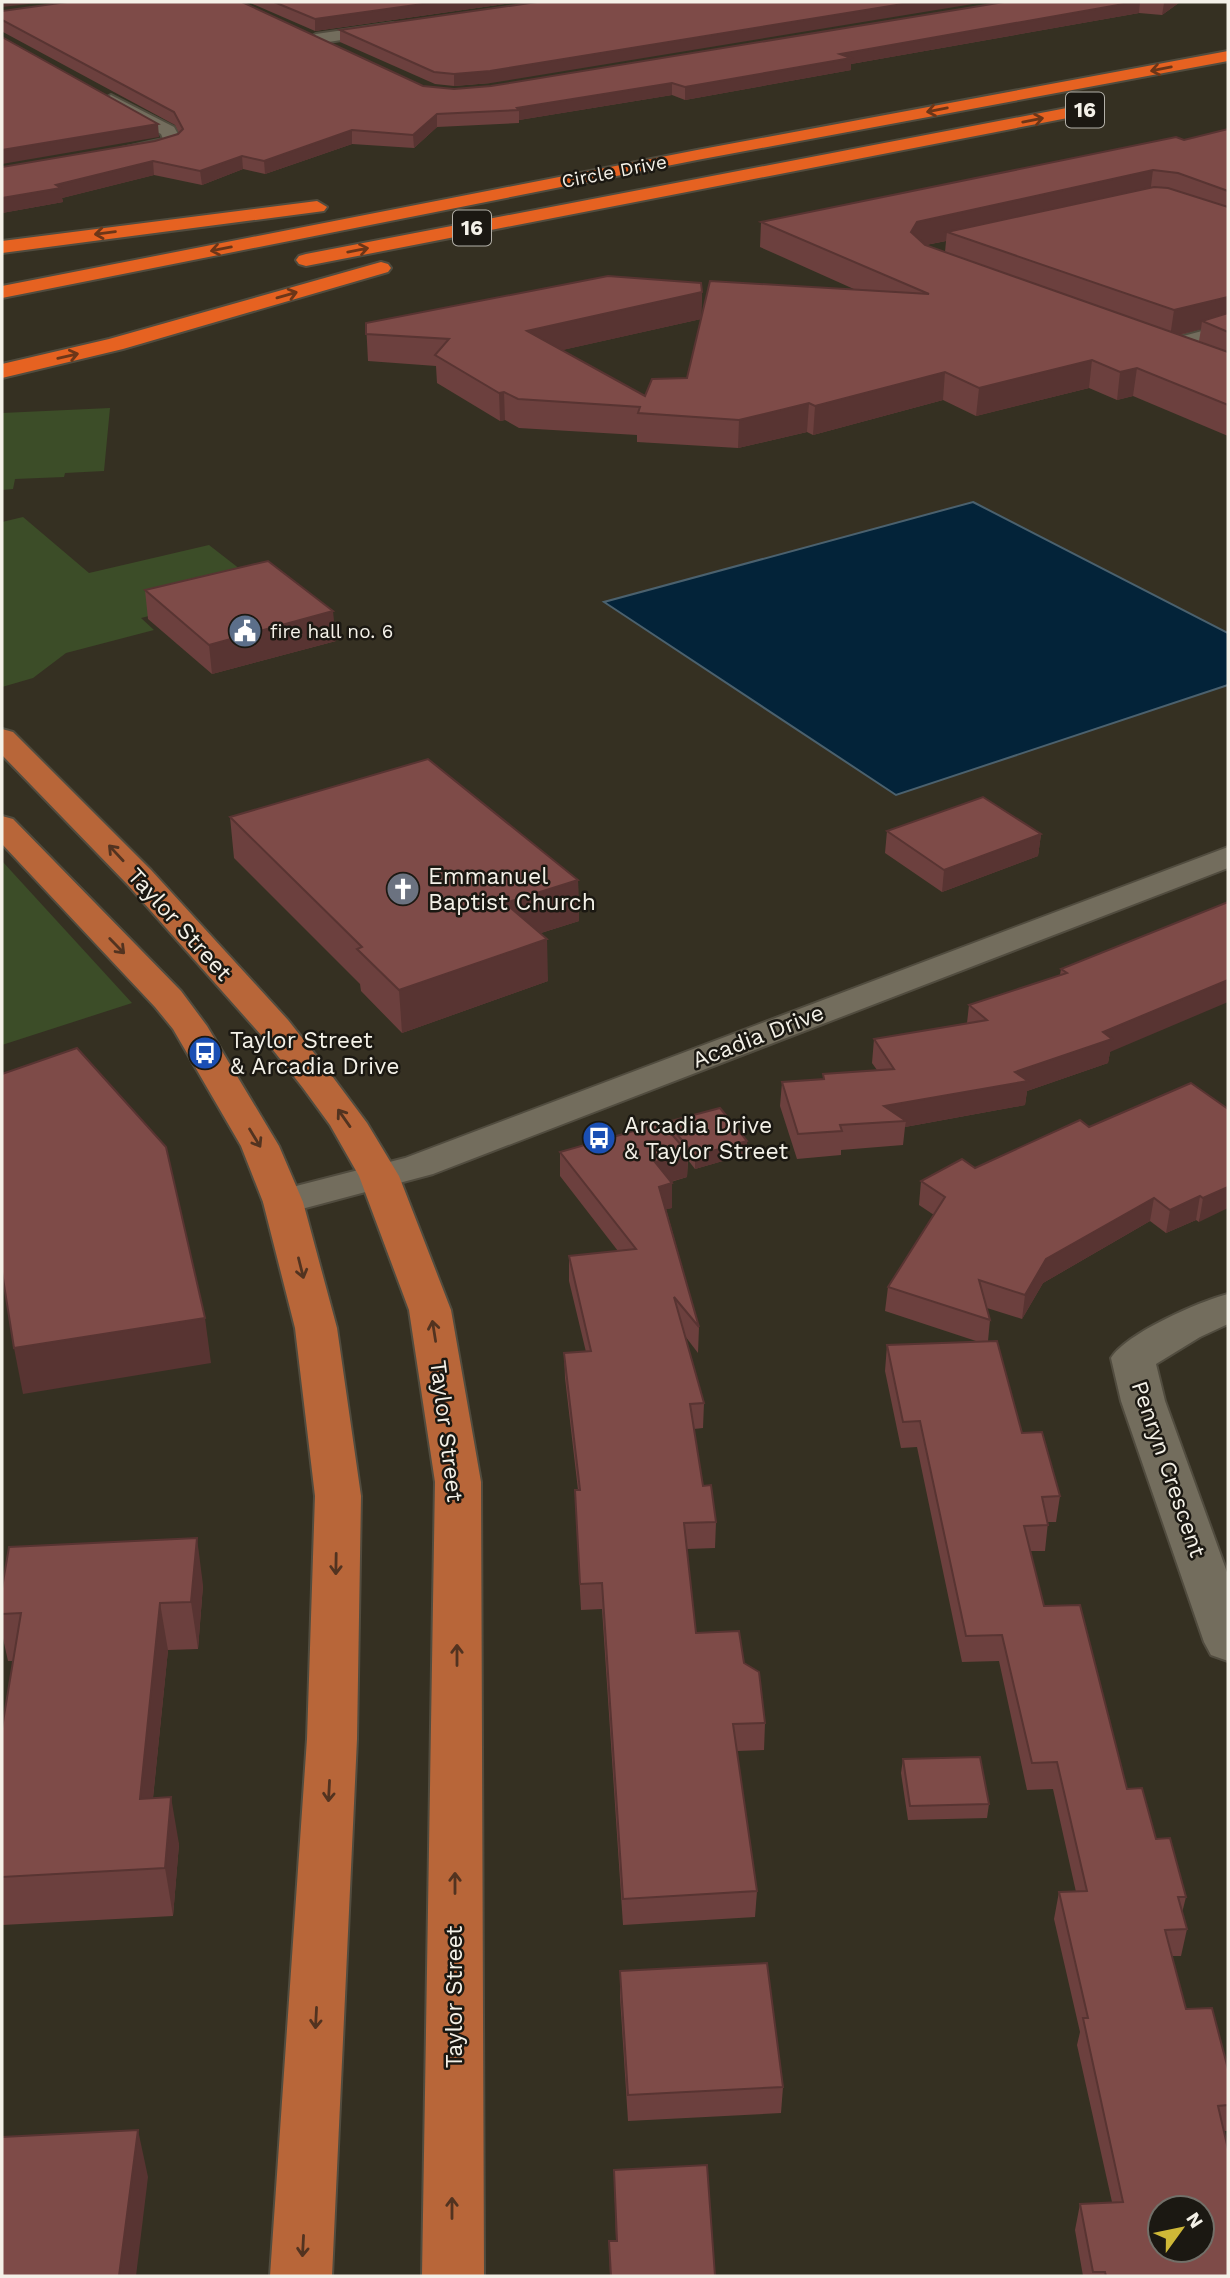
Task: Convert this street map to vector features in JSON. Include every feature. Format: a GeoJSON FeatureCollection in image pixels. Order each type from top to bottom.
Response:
{"type":"FeatureCollection","features":[{"type":"Feature","properties":{"kind":"highway","name":"Circle Drive"},"geometry":{"type":"LineString","coordinates":[[2,292],[696,155],[1228,56]]}},
{"type":"Feature","properties":{"kind":"highway","name":"Circle Drive"},"geometry":{"type":"LineString","coordinates":[[289,263],[1092,108]]}},
{"type":"Feature","properties":{"kind":"highway"},"geometry":{"type":"LineString","coordinates":[[2,371],[115,344],[528,226],[942,137]]}},
{"type":"Feature","properties":{"kind":"highway"},"geometry":{"type":"LineString","coordinates":[[373,200],[696,155]]}},
{"type":"Feature","properties":{"kind":"highway"},"geometry":{"type":"LineString","coordinates":[[2,247],[332,205]]}},
{"type":"Feature","properties":{"kind":"main road","name":"Taylor Street"},"geometry":{"type":"LineString","coordinates":[[2,738],[113,850],[275,1028],[348,1123],[379,1176],[430,1310],[458,1482],[453,2276]]}},
{"type":"Feature","properties":{"kind":"main road"},"geometry":{"type":"LineString","coordinates":[[2,827],[168,999],[189,1026],[261,1146],[283,1202],[316,1328],[338,1496],[332,1739],[302,2276]]}},
{"type":"Feature","properties":{"kind":"street"},"geometry":{"type":"LineString","coordinates":[[346,53],[311,37],[413,24]]}},
{"type":"Feature","properties":{"kind":"street"},"geometry":{"type":"LineString","coordinates":[[98,92],[168,131],[173,141],[156,147],[106,155]]}},
{"type":"Feature","properties":{"kind":"street"},"geometry":{"type":"LineString","coordinates":[[1169,347],[1228,330]]}},
{"type":"Feature","properties":{"kind":"street"},"geometry":{"type":"LineString","coordinates":[[1147,340],[1228,371]]}},
{"type":"Feature","properties":{"kind":"street","name":"Acadia Drive"},"geometry":{"type":"LineString","coordinates":[[283,1202],[429,1162],[1228,856]]}},
{"type":"Feature","properties":{"kind":"street","name":"Penryn Crescent"},"geometry":{"type":"LineString","coordinates":[[1228,1307],[1185,1327],[1133,1358],[1143,1401],[1228,1642]]}},
{"type":"Feature","properties":{"kind":"green space"},"geometry":{"type":"Polygon","coordinates":[[[110,408],[104,471],[65,473],[64,477],[15,479],[13,489],[2,490],[2,413],[110,408]]]}},
{"type":"Feature","properties":{"kind":"green space"},"geometry":{"type":"Polygon","coordinates":[[[23,517],[89,573],[209,545],[254,580],[196,604],[141,618],[154,630],[66,653],[33,678],[2,687],[2,522],[23,517]]]}},
{"type":"Feature","properties":{"kind":"green space"},"geometry":{"type":"Polygon","coordinates":[[[2,861],[132,1003],[2,1045],[2,861]]]}},
{"type":"Feature","properties":{"kind":"water"},"geometry":{"type":"Polygon","coordinates":[[[973,502],[1228,633],[1228,685],[896,795],[604,602],[973,502]]]}},
{"type":"Feature","properties":{"kind":"building"},"geometry":{"type":"Polygon","coordinates":[[[67,2],[242,2],[423,86],[454,89],[491,86],[1004,2],[1135,2],[840,54],[851,58],[685,87],[672,83],[517,108],[519,110],[437,114],[413,135],[352,130],[264,161],[242,156],[200,171],[153,161],[56,185],[61,188],[2,198],[2,167],[155,141],[178,134],[183,129],[174,112],[2,20],[2,11],[67,2]]]}},
{"type":"Feature","properties":{"kind":"building"},"geometry":{"type":"Polygon","coordinates":[[[274,2],[437,2],[315,19],[274,2]]]}},
{"type":"Feature","properties":{"kind":"building"},"geometry":{"type":"Polygon","coordinates":[[[537,2],[915,2],[490,71],[454,74],[434,72],[340,30],[537,2]]]}},
{"type":"Feature","properties":{"kind":"building"},"geometry":{"type":"Polygon","coordinates":[[[2,37],[158,124],[2,150],[2,37]]]}},
{"type":"Feature","properties":{"kind":"building"},"geometry":{"type":"Polygon","coordinates":[[[1228,129],[1228,191],[1178,173],[1153,170],[917,222],[911,232],[925,245],[1228,352],[1228,405],[1137,368],[1120,372],[1092,360],[979,388],[945,372],[815,406],[809,403],[739,420],[638,413],[640,407],[518,399],[504,392],[499,393],[435,355],[449,339],[366,334],[366,323],[608,276],[701,283],[702,292],[527,331],[645,396],[652,379],[687,378],[710,281],[929,294],[761,222],[1176,137],[1184,140],[1228,129]]]}},
{"type":"Feature","properties":{"kind":"building"},"geometry":{"type":"Polygon","coordinates":[[[1154,187],[1168,188],[1228,207],[1228,297],[1174,310],[947,232],[1154,187]]]}},
{"type":"Feature","properties":{"kind":"building"},"geometry":{"type":"Polygon","coordinates":[[[1228,313],[1228,332],[1202,321],[1228,313]]]}},
{"type":"Feature","properties":{"kind":"building"},"geometry":{"type":"Polygon","coordinates":[[[268,561],[333,611],[209,645],[145,590],[268,561]]]}},
{"type":"Feature","properties":{"kind":"building","name":"Emmanuel Baptist Church"},"geometry":{"type":"Polygon","coordinates":[[[428,759],[578,880],[505,903],[547,939],[399,990],[357,949],[362,947],[230,817],[428,759]]]}},
{"type":"Feature","properties":{"kind":"building"},"geometry":{"type":"Polygon","coordinates":[[[983,797],[1041,834],[944,870],[887,831],[983,797]]]}},
{"type":"Feature","properties":{"kind":"building"},"geometry":{"type":"Polygon","coordinates":[[[1228,902],[1228,980],[1103,1032],[1112,1039],[1015,1072],[1028,1081],[884,1106],[906,1121],[840,1125],[842,1131],[798,1134],[782,1082],[824,1079],[823,1074],[894,1069],[874,1039],[987,1020],[969,1005],[1067,973],[1061,969],[1228,902]]]}},
{"type":"Feature","properties":{"kind":"building"},"geometry":{"type":"Polygon","coordinates":[[[77,1048],[166,1147],[205,1318],[14,1348],[2,1272],[2,1074],[77,1048]]]}},
{"type":"Feature","properties":{"kind":"building"},"geometry":{"type":"Polygon","coordinates":[[[1191,1083],[1228,1109],[1228,1187],[1170,1210],[1154,1198],[1046,1259],[1025,1295],[979,1280],[990,1320],[888,1287],[945,1197],[921,1181],[962,1159],[975,1168],[1080,1120],[1089,1127],[1191,1083]]]}},
{"type":"Feature","properties":{"kind":"building"},"geometry":{"type":"Polygon","coordinates":[[[720,1108],[747,1141],[695,1156],[667,1122],[720,1108]]]}},
{"type":"Feature","properties":{"kind":"building"},"geometry":{"type":"Polygon","coordinates":[[[662,1123],[688,1153],[655,1162],[672,1183],[659,1187],[699,1327],[674,1297],[704,1403],[690,1404],[703,1486],[711,1485],[716,1522],[684,1523],[696,1633],[739,1631],[744,1663],[759,1672],[765,1723],[733,1724],[757,1891],[623,1899],[602,1583],[580,1584],[575,1490],[580,1490],[564,1353],[591,1351],[569,1256],[636,1249],[560,1152],[662,1123]]]}},
{"type":"Feature","properties":{"kind":"building"},"geometry":{"type":"Polygon","coordinates":[[[997,1341],[1022,1433],[1042,1432],[1060,1496],[1042,1497],[1048,1525],[1024,1526],[1044,1606],[1080,1605],[1127,1789],[1142,1788],[1156,1839],[1170,1838],[1186,1897],[1178,1897],[1187,1929],[1165,1930],[1186,2009],[1212,2008],[1228,2069],[1228,2105],[1218,2106],[1228,2149],[1228,2276],[1106,2276],[1105,2272],[1093,2272],[1080,2204],[1123,2202],[1083,2018],[1088,2018],[1059,1892],[1087,1891],[1057,1762],[1032,1763],[1002,1635],[966,1636],[920,1421],[903,1422],[887,1345],[997,1341]]]}},
{"type":"Feature","properties":{"kind":"building"},"geometry":{"type":"Polygon","coordinates":[[[197,1538],[191,1602],[160,1603],[140,1799],[171,1797],[165,1868],[2,1877],[2,1728],[21,1613],[2,1614],[2,1588],[9,1547],[197,1538]]]}},
{"type":"Feature","properties":{"kind":"building"},"geometry":{"type":"Polygon","coordinates":[[[980,1757],[989,1804],[910,1806],[903,1759],[980,1757]]]}},
{"type":"Feature","properties":{"kind":"building"},"geometry":{"type":"Polygon","coordinates":[[[767,1963],[783,2087],[628,2095],[620,1971],[767,1963]]]}},
{"type":"Feature","properties":{"kind":"building"},"geometry":{"type":"Polygon","coordinates":[[[138,2130],[119,2276],[2,2276],[2,2137],[138,2130]]]}},
{"type":"Feature","properties":{"kind":"building"},"geometry":{"type":"Polygon","coordinates":[[[707,2165],[715,2276],[611,2276],[609,2241],[617,2241],[614,2170],[707,2165]]]}},
{"type":"Feature","properties":{"kind":"place","name":"fire hall no. 6"},"geometry":{"type":"Point","coordinates":[245,631]}},
{"type":"Feature","properties":{"kind":"place","name":"Emmanuel Baptist Church"},"geometry":{"type":"Point","coordinates":[403,889]}},
{"type":"Feature","properties":{"kind":"place","name":"Taylor Street & Arcadia Drive"},"geometry":{"type":"Point","coordinates":[205,1053]}},
{"type":"Feature","properties":{"kind":"place","name":"Arcadia Drive & Taylor Street"},"geometry":{"type":"Point","coordinates":[599,1138]}}]}
